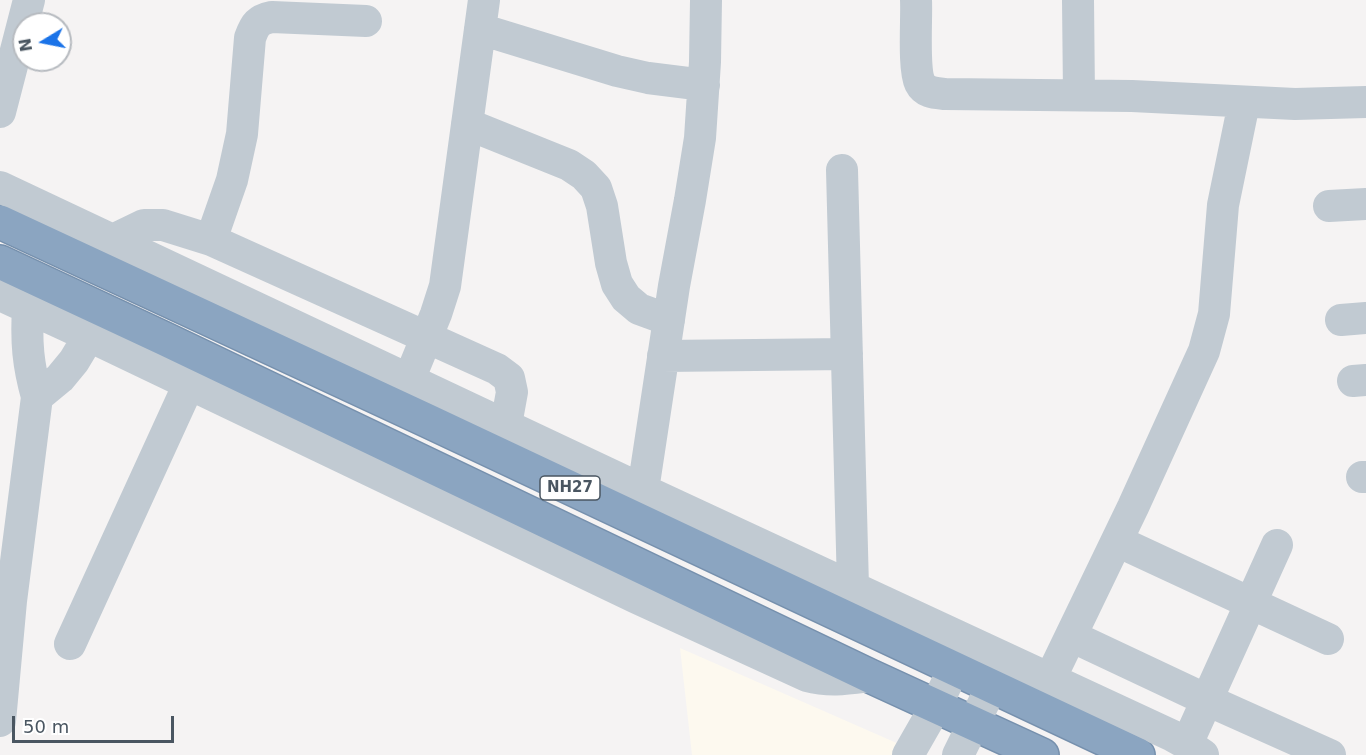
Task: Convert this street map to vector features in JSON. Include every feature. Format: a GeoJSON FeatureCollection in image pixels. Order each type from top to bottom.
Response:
{"type":"FeatureCollection","features":[{"type":"Feature","properties":{"kind":"highway","name":"NH27"},"geometry":{"type":"LineString","coordinates":[[0,222],[1138,755]]}},
{"type":"Feature","properties":{"kind":"highway","name":"NH27"},"geometry":{"type":"LineString","coordinates":[[0,262],[870,676],[1042,755]]}},
{"type":"Feature","properties":{"kind":"street"},"geometry":{"type":"LineString","coordinates":[[0,112],[29,0]]}},
{"type":"Feature","properties":{"kind":"street"},"geometry":{"type":"LineString","coordinates":[[643,490],[700,138],[706,0]]}},
{"type":"Feature","properties":{"kind":"street"},"geometry":{"type":"LineString","coordinates":[[916,0],[917,70],[920,84],[930,92],[1143,96],[1294,104],[1366,102]]}},
{"type":"Feature","properties":{"kind":"street"},"geometry":{"type":"LineString","coordinates":[[1078,0],[1079,95]]}},
{"type":"Feature","properties":{"kind":"street"},"geometry":{"type":"LineString","coordinates":[[410,380],[445,286],[482,15],[617,71],[648,78],[704,85]]}},
{"type":"Feature","properties":{"kind":"street"},"geometry":{"type":"LineString","coordinates":[[211,240],[232,180],[242,134],[250,38],[255,25],[262,19],[272,17],[366,21]]}},
{"type":"Feature","properties":{"kind":"street"},"geometry":{"type":"LineString","coordinates":[[1050,679],[1117,542],[1204,351],[1214,314],[1223,205],[1252,103]]}},
{"type":"Feature","properties":{"kind":"street"},"geometry":{"type":"LineString","coordinates":[[467,124],[569,165],[584,175],[596,188],[602,206],[611,263],[617,284],[626,298],[639,309],[669,320]]}},
{"type":"Feature","properties":{"kind":"street"},"geometry":{"type":"LineString","coordinates":[[842,170],[853,587]]}},
{"type":"Feature","properties":{"kind":"street"},"geometry":{"type":"LineString","coordinates":[[0,187],[1195,749],[1207,700],[1276,545]]}},
{"type":"Feature","properties":{"kind":"street"},"geometry":{"type":"LineString","coordinates":[[1329,206],[1366,204]]}},
{"type":"Feature","properties":{"kind":"street"},"geometry":{"type":"LineString","coordinates":[[113,240],[144,225],[163,225],[211,240],[497,369],[509,378],[512,392],[506,425]]}},
{"type":"Feature","properties":{"kind":"street"},"geometry":{"type":"LineString","coordinates":[[0,295],[626,593],[807,676],[822,680],[840,680],[870,676]]}},
{"type":"Feature","properties":{"kind":"street"},"geometry":{"type":"LineString","coordinates":[[0,721],[11,601],[37,398],[30,372],[27,339],[28,308]]}},
{"type":"Feature","properties":{"kind":"street"},"geometry":{"type":"LineString","coordinates":[[37,398],[75,361],[89,336]]}},
{"type":"Feature","properties":{"kind":"street"},"geometry":{"type":"LineString","coordinates":[[663,356],[847,354]]}},
{"type":"Feature","properties":{"kind":"street"},"geometry":{"type":"LineString","coordinates":[[70,644],[189,384]]}},
{"type":"Feature","properties":{"kind":"street"},"geometry":{"type":"LineString","coordinates":[[1117,542],[1328,639]]}},
{"type":"Feature","properties":{"kind":"street"},"geometry":{"type":"LineString","coordinates":[[1071,636],[1330,755]]}},
{"type":"Feature","properties":{"kind":"street"},"geometry":{"type":"LineString","coordinates":[[908,755],[936,706],[954,668]]}},
{"type":"Feature","properties":{"kind":"street"},"geometry":{"type":"LineString","coordinates":[[958,755],[992,686]]}},
{"type":"Feature","properties":{"kind":"shaded area"},"geometry":{"type":"Polygon","coordinates":[[[680,648],[924,755],[692,755],[680,648]]]}}]}
